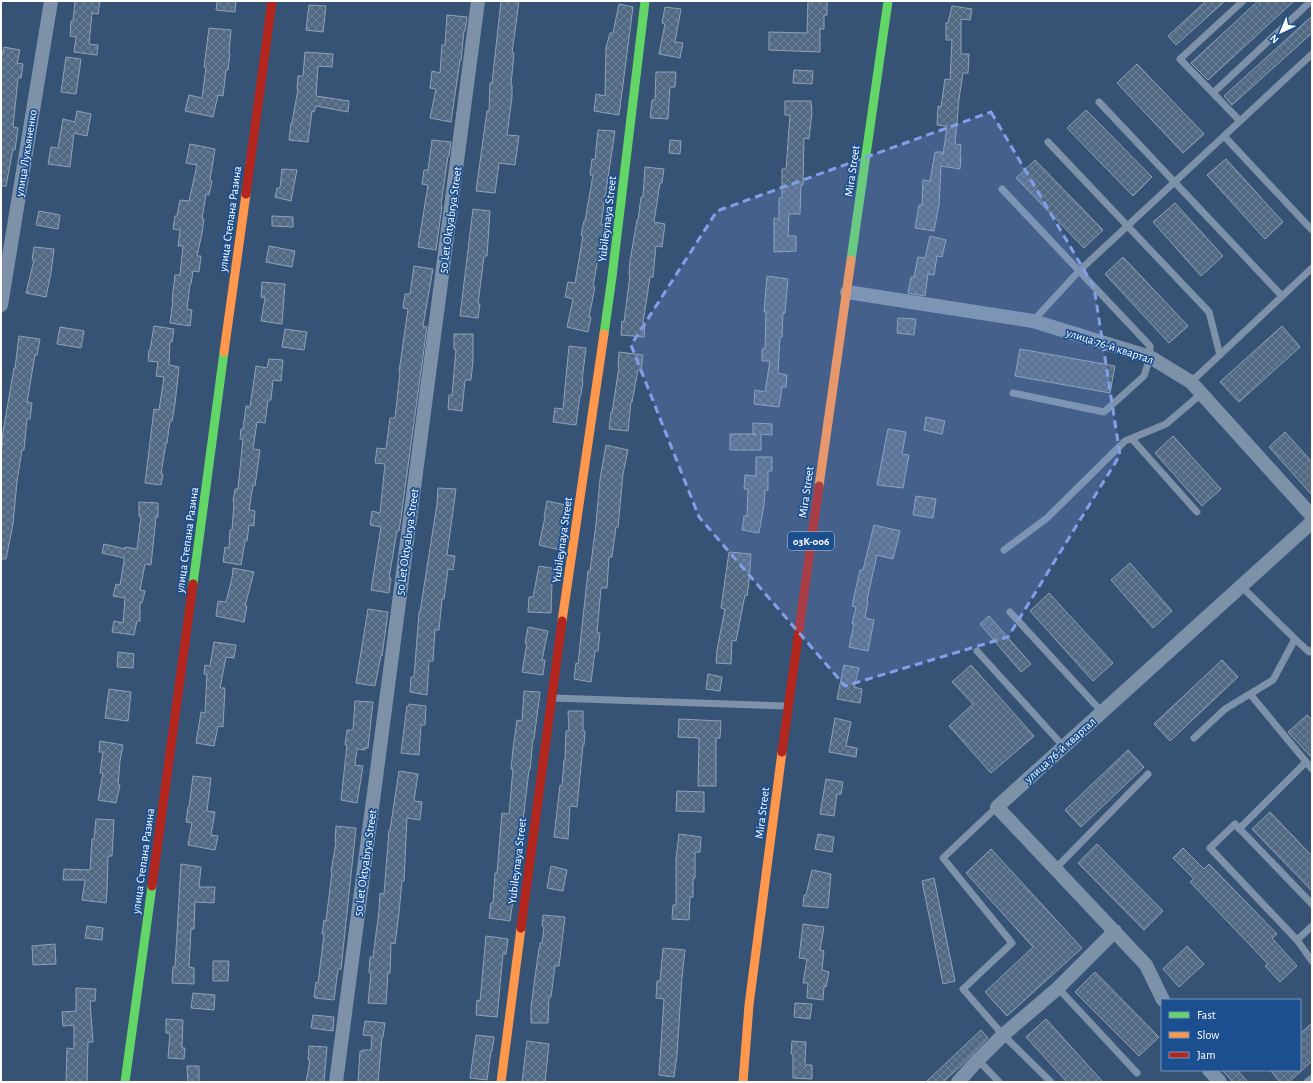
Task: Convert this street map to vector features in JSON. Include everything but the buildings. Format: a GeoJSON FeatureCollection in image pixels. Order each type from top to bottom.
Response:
{"type":"FeatureCollection","features":[{"type":"Feature","properties":{"kind":"street","name":"улица Лукьяненко"},"geometry":{"type":"LineString","coordinates":[[1,305],[51,1]]}},
{"type":"Feature","properties":{"kind":"street","name":"улица Степана Разина"},"geometry":{"type":"LineString","coordinates":[[125,1082],[272,1]]}},
{"type":"Feature","properties":{"kind":"street","name":"50 Let Oktyabrya Street"},"geometry":{"type":"LineString","coordinates":[[336,1082],[478,1]]}},
{"type":"Feature","properties":{"kind":"street","name":"Yubileynaya Street"},"geometry":{"type":"LineString","coordinates":[[501,1082],[551,698],[612,277],[645,1]]}},
{"type":"Feature","properties":{"kind":"street","name":"Mira Street"},"geometry":{"type":"LineString","coordinates":[[742,1082],[749,1005],[788,706],[888,1]]}},
{"type":"Feature","properties":{"kind":"street","name":"улица 76-й квартал"},"geometry":{"type":"LineString","coordinates":[[847,292],[1032,321],[1150,357],[1191,382],[1312,516]]}},
{"type":"Feature","properties":{"kind":"street","name":"улица 76-й квартал"},"geometry":{"type":"LineString","coordinates":[[997,807],[1312,522]]}},
{"type":"Feature","properties":{"kind":"street"},"geometry":{"type":"LineString","coordinates":[[997,807],[1146,965],[1163,999]]}},
{"type":"Feature","properties":{"kind":"street"},"geometry":{"type":"LineString","coordinates":[[958,1082],[1003,1035],[1058,988],[1115,931]]}},
{"type":"Feature","properties":{"kind":"street"},"geometry":{"type":"LineString","coordinates":[[1210,1071],[1220,1082]]}},
{"type":"Feature","properties":{"kind":"lane"},"geometry":{"type":"LineString","coordinates":[[1240,121],[1180,59],[1243,1]]}},
{"type":"Feature","properties":{"kind":"lane"},"geometry":{"type":"LineString","coordinates":[[1213,93],[1311,1]]}},
{"type":"Feature","properties":{"kind":"lane"},"geometry":{"type":"LineString","coordinates":[[1032,321],[1079,270],[1312,54]]}},
{"type":"Feature","properties":{"kind":"lane"},"geometry":{"type":"LineString","coordinates":[[1099,102],[1282,296]]}},
{"type":"Feature","properties":{"kind":"lane"},"geometry":{"type":"LineString","coordinates":[[1224,136],[1312,230]]}},
{"type":"Feature","properties":{"kind":"lane"},"geometry":{"type":"LineString","coordinates":[[1048,142],[1209,312],[1220,355]]}},
{"type":"Feature","properties":{"kind":"lane"},"geometry":{"type":"LineString","coordinates":[[1002,189],[1150,346],[1150,357],[1144,376],[1104,412],[1013,393]]}},
{"type":"Feature","properties":{"kind":"lane"},"geometry":{"type":"LineString","coordinates":[[1191,382],[1312,268]]}},
{"type":"Feature","properties":{"kind":"lane"},"geometry":{"type":"LineString","coordinates":[[1004,550],[1047,518],[1125,441],[1166,424],[1201,394]]}},
{"type":"Feature","properties":{"kind":"lane"},"geometry":{"type":"LineString","coordinates":[[1132,439],[1197,512]]}},
{"type":"Feature","properties":{"kind":"lane"},"geometry":{"type":"LineString","coordinates":[[1241,586],[1309,652],[1312,650]]}},
{"type":"Feature","properties":{"kind":"lane"},"geometry":{"type":"LineString","coordinates":[[1010,612],[1102,712]]}},
{"type":"Feature","properties":{"kind":"lane"},"geometry":{"type":"LineString","coordinates":[[1194,738],[1226,708],[1273,680],[1295,639]]}},
{"type":"Feature","properties":{"kind":"lane"},"geometry":{"type":"LineString","coordinates":[[977,651],[1064,747]]}},
{"type":"Feature","properties":{"kind":"lane"},"geometry":{"type":"LineString","coordinates":[[1250,694],[1312,769]]}},
{"type":"Feature","properties":{"kind":"lane"},"geometry":{"type":"LineString","coordinates":[[551,698],[788,706]]}},
{"type":"Feature","properties":{"kind":"lane"},"geometry":{"type":"LineString","coordinates":[[1239,828],[1306,762]]}},
{"type":"Feature","properties":{"kind":"lane"},"geometry":{"type":"LineString","coordinates":[[1056,868],[1148,774]]}},
{"type":"Feature","properties":{"kind":"lane"},"geometry":{"type":"LineString","coordinates":[[997,807],[943,858],[1012,943],[963,989],[1003,1035],[1051,1082]]}},
{"type":"Feature","properties":{"kind":"lane"},"geometry":{"type":"LineString","coordinates":[[1312,904],[1235,824],[1210,848],[1297,940],[1312,961]]}},
{"type":"Feature","properties":{"kind":"lane"},"geometry":{"type":"LineString","coordinates":[[1297,940],[1312,926]]}},
{"type":"Feature","properties":{"kind":"lane"},"geometry":{"type":"LineString","coordinates":[[1058,988],[1137,1073]]}},
{"type":"Feature","properties":{"kind":"lane"},"geometry":{"type":"LineString","coordinates":[[978,1060],[1000,1082]]}},
{"type":"Feature","properties":{"kind":"lane"},"geometry":{"type":"LineString","coordinates":[[1307,1082],[1312,1078]]}},
{"type":"Feature","properties":{"kind":"highlighted area"},"geometry":{"type":"Polygon","coordinates":[[[991,112],[1094,287],[1120,455],[1008,637],[845,686],[699,517],[631,345],[717,211],[991,112]]]}},
{"type":"Feature","properties":{"kind":"traffic: fast"},"geometry":{"type":"LineString","coordinates":[[604,334],[645,1]]}},
{"type":"Feature","properties":{"kind":"traffic: fast"},"geometry":{"type":"LineString","coordinates":[[851,260],[888,1]]}},
{"type":"Feature","properties":{"kind":"traffic: fast"},"geometry":{"type":"LineString","coordinates":[[193,584],[224,352]]}},
{"type":"Feature","properties":{"kind":"traffic: fast"},"geometry":{"type":"LineString","coordinates":[[125,1082],[152,886]]}},
{"type":"Feature","properties":{"kind":"traffic: slow"},"geometry":{"type":"LineString","coordinates":[[224,352],[246,194]]}},
{"type":"Feature","properties":{"kind":"traffic: slow"},"geometry":{"type":"LineString","coordinates":[[819,486],[851,260]]}},
{"type":"Feature","properties":{"kind":"traffic: slow"},"geometry":{"type":"LineString","coordinates":[[562,621],[604,334]]}},
{"type":"Feature","properties":{"kind":"traffic: slow"},"geometry":{"type":"LineString","coordinates":[[743,1082],[749,1005],[782,752]]}},
{"type":"Feature","properties":{"kind":"traffic: slow"},"geometry":{"type":"LineString","coordinates":[[501,1082],[521,928]]}},
{"type":"Feature","properties":{"kind":"traffic: jam"},"geometry":{"type":"LineString","coordinates":[[246,194],[272,1]]}},
{"type":"Feature","properties":{"kind":"traffic: jam"},"geometry":{"type":"LineString","coordinates":[[782,752],[819,486]]}},
{"type":"Feature","properties":{"kind":"traffic: jam"},"geometry":{"type":"LineString","coordinates":[[152,886],[193,584]]}},
{"type":"Feature","properties":{"kind":"traffic: jam"},"geometry":{"type":"LineString","coordinates":[[521,928],[562,621]]}}]}
